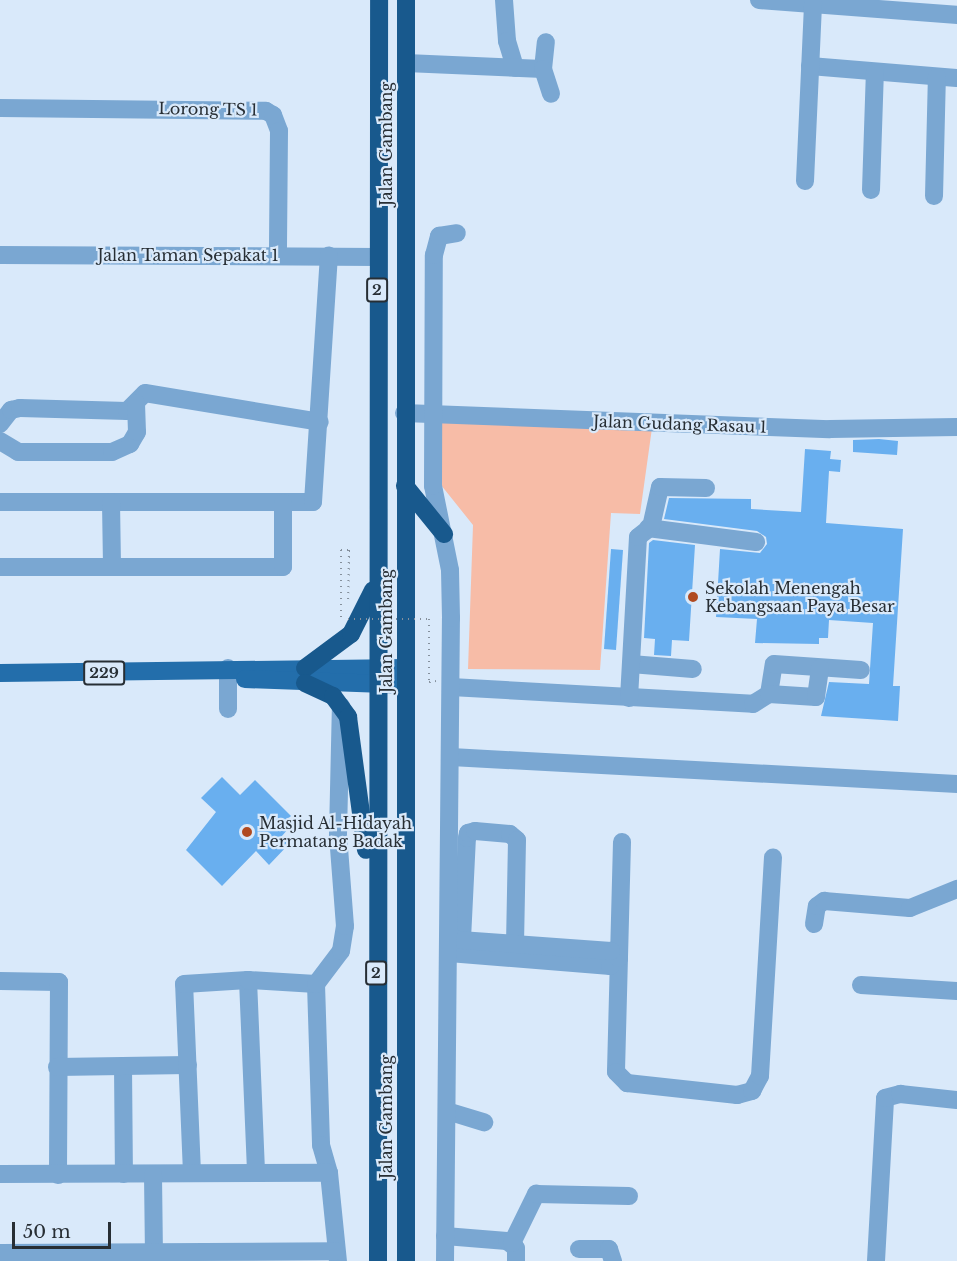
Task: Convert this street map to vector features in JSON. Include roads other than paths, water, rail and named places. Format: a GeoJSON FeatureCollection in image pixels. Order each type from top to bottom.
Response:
{"type":"FeatureCollection","features":[{"type":"Feature","properties":{"kind":"highway","name":"Jalan Gambang"},"geometry":{"type":"LineString","coordinates":[[378,1261],[376,580],[379,0]]}},
{"type":"Feature","properties":{"kind":"highway","name":"Jalan Gambang"},"geometry":{"type":"LineString","coordinates":[[406,0],[404,413],[406,1261]]}},
{"type":"Feature","properties":{"kind":"highway"},"geometry":{"type":"LineString","coordinates":[[405,486],[444,534]]}},
{"type":"Feature","properties":{"kind":"highway"},"geometry":{"type":"LineString","coordinates":[[376,580],[351,634],[305,675],[341,703],[352,730],[376,933]]}},
{"type":"Feature","properties":{"kind":"main road","name":"229"},"geometry":{"type":"LineString","coordinates":[[0,673],[228,673],[405,677]]}},
{"type":"Feature","properties":{"kind":"street"},"geometry":{"type":"LineString","coordinates":[[504,0],[507,41],[515,68]]}},
{"type":"Feature","properties":{"kind":"street"},"geometry":{"type":"LineString","coordinates":[[759,0],[957,15]]}},
{"type":"Feature","properties":{"kind":"street"},"geometry":{"type":"LineString","coordinates":[[805,181],[813,3]]}},
{"type":"Feature","properties":{"kind":"street"},"geometry":{"type":"LineString","coordinates":[[546,42],[543,69],[551,94]]}},
{"type":"Feature","properties":{"kind":"street"},"geometry":{"type":"LineString","coordinates":[[406,63],[543,69]]}},
{"type":"Feature","properties":{"kind":"street"},"geometry":{"type":"LineString","coordinates":[[810,66],[957,78]]}},
{"type":"Feature","properties":{"kind":"street"},"geometry":{"type":"LineString","coordinates":[[871,190],[875,72]]}},
{"type":"Feature","properties":{"kind":"street"},"geometry":{"type":"LineString","coordinates":[[934,196],[937,77]]}},
{"type":"Feature","properties":{"kind":"street","name":"Lorong TS 1"},"geometry":{"type":"LineString","coordinates":[[0,108],[266,111],[273,115],[279,131],[278,256]]}},
{"type":"Feature","properties":{"kind":"street"},"geometry":{"type":"LineString","coordinates":[[445,1261],[453,944],[450,570],[433,486],[434,255],[439,236],[457,233]]}},
{"type":"Feature","properties":{"kind":"street","name":"Jalan Taman Sepakat 1"},"geometry":{"type":"LineString","coordinates":[[0,255],[377,257]]}},
{"type":"Feature","properties":{"kind":"street"},"geometry":{"type":"LineString","coordinates":[[0,502],[314,502],[316,499],[329,256]]}},
{"type":"Feature","properties":{"kind":"street"},"geometry":{"type":"LineString","coordinates":[[0,424],[12,410],[20,408],[127,411],[145,393],[320,422]]}},
{"type":"Feature","properties":{"kind":"street"},"geometry":{"type":"LineString","coordinates":[[0,441],[18,452],[112,452],[130,444],[136,432],[136,402]]}},
{"type":"Feature","properties":{"kind":"street","name":"Jalan Gudang Rasau 1"},"geometry":{"type":"LineString","coordinates":[[404,413],[830,429],[957,427]]}},
{"type":"Feature","properties":{"kind":"street"},"geometry":{"type":"LineString","coordinates":[[629,698],[638,537],[652,523],[656,493],[660,487],[706,488]]}},
{"type":"Feature","properties":{"kind":"street"},"geometry":{"type":"LineString","coordinates":[[111,502],[112,567]]}},
{"type":"Feature","properties":{"kind":"street"},"geometry":{"type":"LineString","coordinates":[[0,567],[283,567],[283,503]]}},
{"type":"Feature","properties":{"kind":"street"},"geometry":{"type":"LineString","coordinates":[[648,528],[756,542]]}},
{"type":"Feature","properties":{"kind":"street"},"geometry":{"type":"LineString","coordinates":[[631,664],[693,669]]}},
{"type":"Feature","properties":{"kind":"street"},"geometry":{"type":"LineString","coordinates":[[770,694],[774,664],[861,670]]}},
{"type":"Feature","properties":{"kind":"street"},"geometry":{"type":"LineString","coordinates":[[451,687],[753,704],[770,694],[816,697],[820,668]]}},
{"type":"Feature","properties":{"kind":"street"},"geometry":{"type":"LineString","coordinates":[[228,673],[228,709]]}},
{"type":"Feature","properties":{"kind":"street"},"geometry":{"type":"LineString","coordinates":[[0,1253],[337,1256],[329,1173],[321,1145],[316,984],[336,961],[344,939],[338,867],[341,703]]}},
{"type":"Feature","properties":{"kind":"street"},"geometry":{"type":"LineString","coordinates":[[451,757],[957,784]]}},
{"type":"Feature","properties":{"kind":"street"},"geometry":{"type":"LineString","coordinates":[[453,944],[467,838],[468,833],[475,831],[510,834],[517,840],[515,943]]}},
{"type":"Feature","properties":{"kind":"street"},"geometry":{"type":"LineString","coordinates":[[622,842],[616,1072],[622,1080],[737,1095],[752,1091],[760,1076],[773,857]]}},
{"type":"Feature","properties":{"kind":"street"},"geometry":{"type":"LineString","coordinates":[[814,924],[817,906],[824,901],[910,908],[957,889]]}},
{"type":"Feature","properties":{"kind":"street"},"geometry":{"type":"LineString","coordinates":[[453,944],[515,943],[611,951],[619,958]]}},
{"type":"Feature","properties":{"kind":"street"},"geometry":{"type":"LineString","coordinates":[[453,944],[610,966],[619,958]]}},
{"type":"Feature","properties":{"kind":"street"},"geometry":{"type":"LineString","coordinates":[[0,981],[57,980],[58,1174]]}},
{"type":"Feature","properties":{"kind":"street"},"geometry":{"type":"LineString","coordinates":[[192,1173],[185,982],[248,980],[316,984]]}},
{"type":"Feature","properties":{"kind":"street"},"geometry":{"type":"LineString","coordinates":[[248,980],[256,1173]]}},
{"type":"Feature","properties":{"kind":"street"},"geometry":{"type":"LineString","coordinates":[[861,985],[957,991]]}},
{"type":"Feature","properties":{"kind":"street"},"geometry":{"type":"LineString","coordinates":[[57,1067],[188,1065]]}},
{"type":"Feature","properties":{"kind":"street"},"geometry":{"type":"LineString","coordinates":[[123,1066],[124,1174]]}},
{"type":"Feature","properties":{"kind":"street"},"geometry":{"type":"LineString","coordinates":[[876,1261],[885,1098],[900,1094],[957,1100]]}},
{"type":"Feature","properties":{"kind":"street"},"geometry":{"type":"LineString","coordinates":[[447,1111],[484,1122]]}},
{"type":"Feature","properties":{"kind":"street"},"geometry":{"type":"LineString","coordinates":[[0,1174],[329,1173]]}},
{"type":"Feature","properties":{"kind":"street"},"geometry":{"type":"LineString","coordinates":[[153,1174],[154,1253]]}},
{"type":"Feature","properties":{"kind":"street"},"geometry":{"type":"LineString","coordinates":[[445,1236],[514,1252],[525,1210],[536,1194],[629,1196]]}},
{"type":"Feature","properties":{"kind":"street"},"geometry":{"type":"LineString","coordinates":[[579,1249],[611,1255]]}},
{"type":"Feature","properties":{"kind":"place","name":"Sekolah Menengah Kebangsaan Paya Besar"},"geometry":{"type":"Point","coordinates":[693,597]}},
{"type":"Feature","properties":{"kind":"place","name":"Masjid Al-Hidayah Permatang Badak"},"geometry":{"type":"Point","coordinates":[247,832]}}]}
